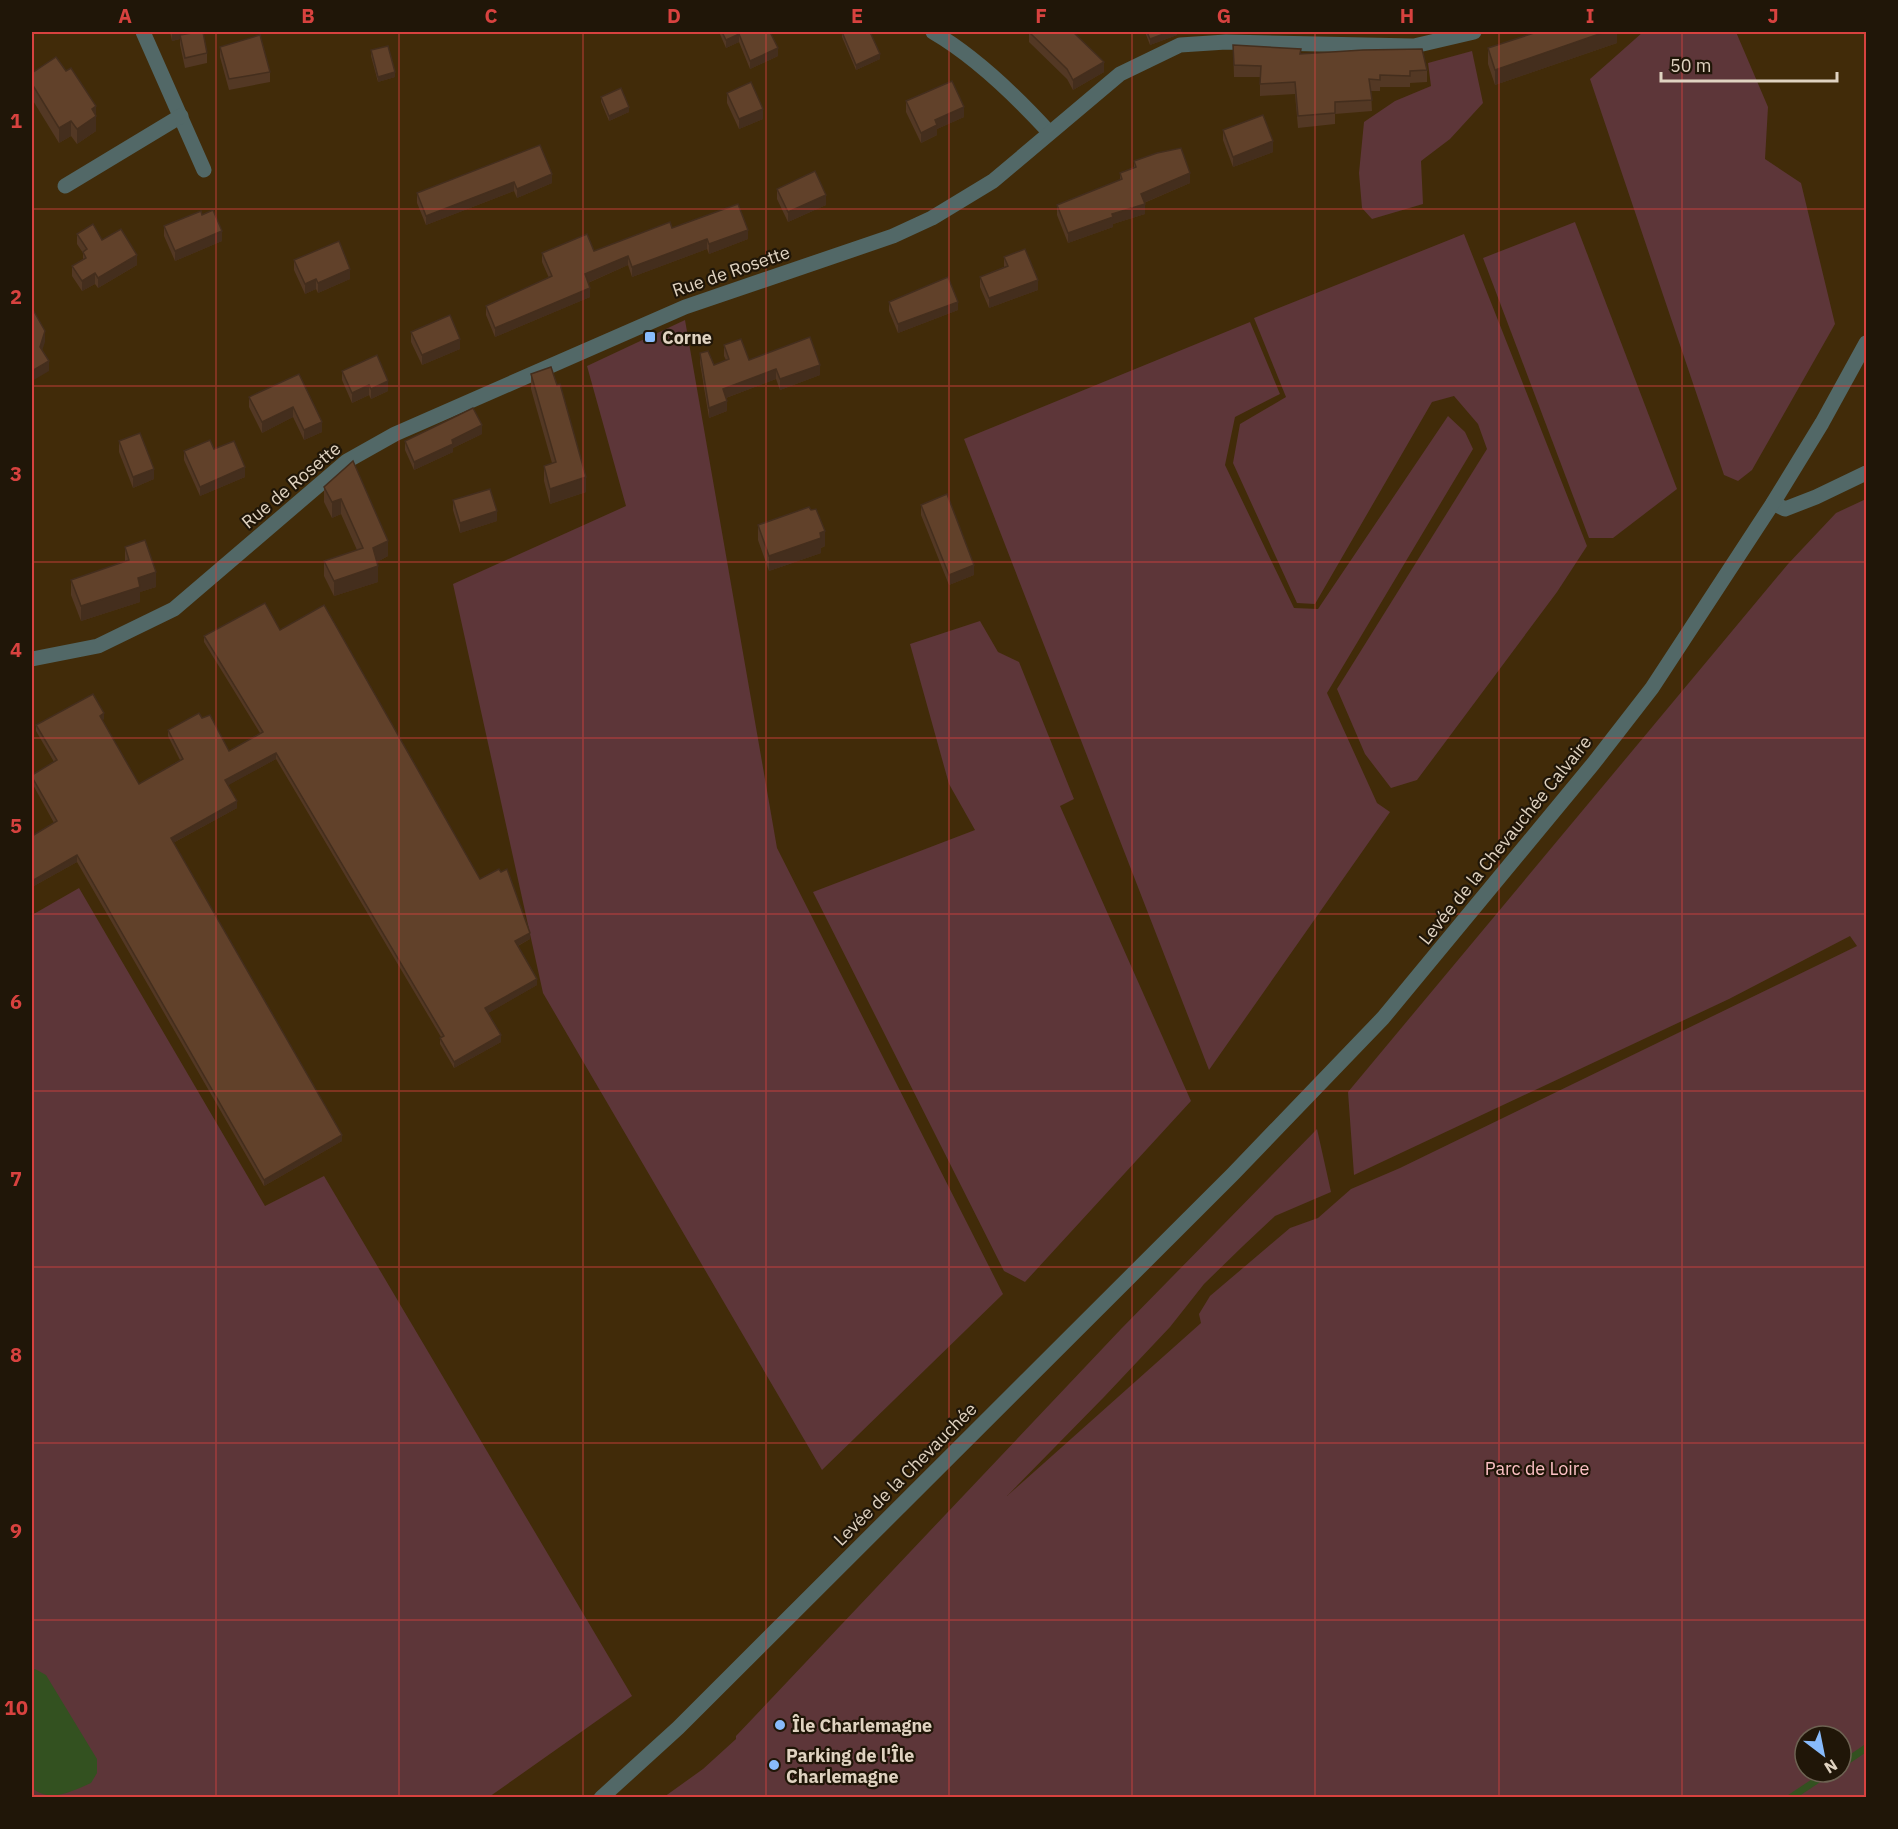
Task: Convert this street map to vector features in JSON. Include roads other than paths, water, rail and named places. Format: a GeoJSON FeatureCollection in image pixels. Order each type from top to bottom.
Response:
{"type":"FeatureCollection","features":[{"type":"Feature","properties":{"kind":"street"},"geometry":{"type":"LineString","coordinates":[[143,32],[204,170]]}},
{"type":"Feature","properties":{"kind":"street"},"geometry":{"type":"LineString","coordinates":[[933,32],[947,40],[1018,99],[1049,132]]}},
{"type":"Feature","properties":{"kind":"street","name":"Rue de Rosette"},"geometry":{"type":"LineString","coordinates":[[32,659],[98,646],[174,609],[346,461],[395,434],[685,307],[894,236],[932,218],[993,181],[1120,74],[1180,45],[1226,42],[1414,46],[1431,37],[1474,32]]}},
{"type":"Feature","properties":{"kind":"street"},"geometry":{"type":"LineString","coordinates":[[65,186],[181,116]]}},
{"type":"Feature","properties":{"kind":"street","name":"Levée de la Chevauchée Calvaire"},"geometry":{"type":"LineString","coordinates":[[1233,1174],[1383,1018],[1586,773],[1652,688],[1773,503],[1822,423],[1866,343]]}},
{"type":"Feature","properties":{"kind":"street"},"geometry":{"type":"LineString","coordinates":[[1773,503],[1785,509],[1866,473]]}},
{"type":"Feature","properties":{"kind":"street","name":"Levée de la Chevauchée"},"geometry":{"type":"LineString","coordinates":[[601,1797],[678,1728],[1233,1174]]}},
{"type":"Feature","properties":{"kind":"waterway"},"geometry":{"type":"LineString","coordinates":[[1853,1757],[1866,1748]]}},
{"type":"Feature","properties":{"kind":"waterway"},"geometry":{"type":"LineString","coordinates":[[1790,1798],[1811,1784]]}},
{"type":"Feature","properties":{"kind":"place","name":"Corne"},"geometry":{"type":"Point","coordinates":[650,337]}},
{"type":"Feature","properties":{"kind":"place","name":"Île Charlemagne"},"geometry":{"type":"Point","coordinates":[780,1725]}},
{"type":"Feature","properties":{"kind":"place","name":"Parking de l'Île Charlemagne"},"geometry":{"type":"Point","coordinates":[774,1765]}},
{"type":"Feature","properties":{"kind":"park label","name":"Parc de Loire"},"geometry":{"type":"Point","coordinates":[1537,1468]}}]}
